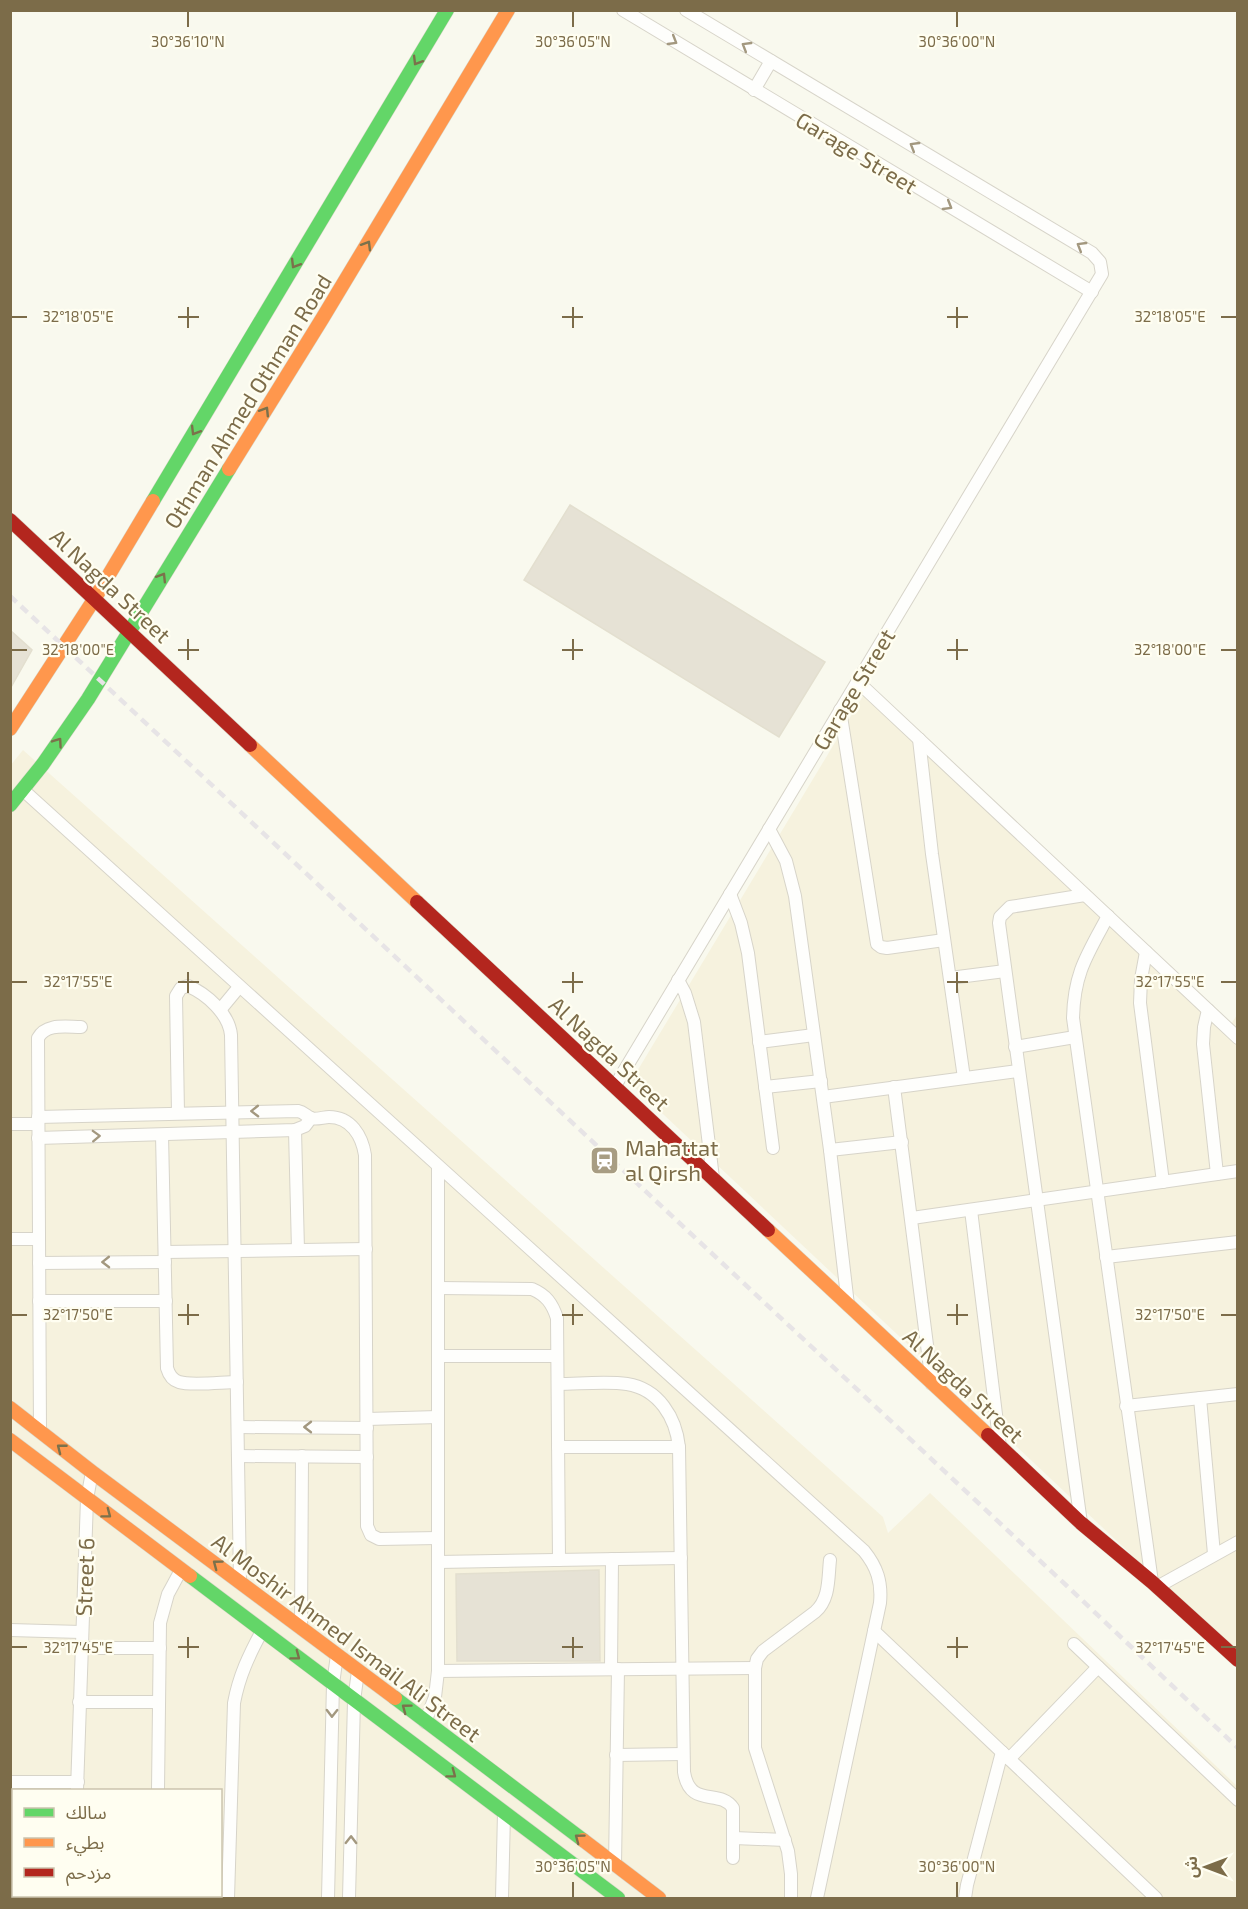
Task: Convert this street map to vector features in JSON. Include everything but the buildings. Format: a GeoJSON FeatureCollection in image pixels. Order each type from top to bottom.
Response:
{"type":"FeatureCollection","features":[{"type":"Feature","properties":{"kind":"main road","name":"Othman Ahmed Othman Road"},"geometry":{"type":"LineString","coordinates":[[10,729],[95,598],[447,10]]}},
{"type":"Feature","properties":{"kind":"main road","name":"Othman Ahmed Othman Road"},"geometry":{"type":"LineString","coordinates":[[10,805],[17,787],[37,773],[101,681],[128,631],[317,328],[507,10]]}},
{"type":"Feature","properties":{"kind":"main road","name":"Al Nagda Street"},"geometry":{"type":"LineString","coordinates":[[10,520],[1081,1523],[1155,1585],[1238,1660]]}},
{"type":"Feature","properties":{"kind":"main road","name":"Al Moshir Ahmed Ismail Ali Street"},"geometry":{"type":"LineString","coordinates":[[10,1408],[659,1899]]}},
{"type":"Feature","properties":{"kind":"main road","name":"Al Moshir Ahmed Ismail Ali Street"},"geometry":{"type":"LineString","coordinates":[[10,1440],[616,1898]]}},
{"type":"Feature","properties":{"kind":"street","name":"Garage Street"},"geometry":{"type":"LineString","coordinates":[[623,10],[1092,292]]}},
{"type":"Feature","properties":{"kind":"street","name":"Garage Street"},"geometry":{"type":"LineString","coordinates":[[615,1086],[1102,274],[1100,262],[1092,253],[686,10]]}},
{"type":"Feature","properties":{"kind":"street"},"geometry":{"type":"LineString","coordinates":[[754,90],[771,61]]}},
{"type":"Feature","properties":{"kind":"street"},"geometry":{"type":"LineString","coordinates":[[858,682],[1238,1038]]}},
{"type":"Feature","properties":{"kind":"street"},"geometry":{"type":"LineString","coordinates":[[840,710],[877,944],[887,948],[944,940]]}},
{"type":"Feature","properties":{"kind":"street"},"geometry":{"type":"LineString","coordinates":[[919,739],[932,854],[964,1078]]}},
{"type":"Feature","properties":{"kind":"street"},"geometry":{"type":"LineString","coordinates":[[17,787],[864,1551],[880,1580],[880,1603],[818,1899]]}},
{"type":"Feature","properties":{"kind":"street"},"geometry":{"type":"LineString","coordinates":[[769,829],[786,861],[792,879],[830,1150],[848,1305]]}},
{"type":"Feature","properties":{"kind":"street"},"geometry":{"type":"LineString","coordinates":[[730,894],[745,938],[773,1148]]}},
{"type":"Feature","properties":{"kind":"street"},"geometry":{"type":"LineString","coordinates":[[1081,1523],[999,923],[1005,911],[1010,907],[1085,895]]}},
{"type":"Feature","properties":{"kind":"street"},"geometry":{"type":"LineString","coordinates":[[1108,916],[1082,964],[1076,982],[1073,1000],[1075,1037],[1126,1406],[1155,1585],[1238,1542]]}},
{"type":"Feature","properties":{"kind":"street"},"geometry":{"type":"LineString","coordinates":[[1146,952],[1141,979],[1140,1003],[1164,1182]]}},
{"type":"Feature","properties":{"kind":"street"},"geometry":{"type":"LineString","coordinates":[[950,978],[1005,971]]}},
{"type":"Feature","properties":{"kind":"street"},"geometry":{"type":"LineString","coordinates":[[678,980],[685,993],[694,1022],[712,1178]]}},
{"type":"Feature","properties":{"kind":"street"},"geometry":{"type":"LineString","coordinates":[[178,1113],[177,993],[181,988],[191,987],[220,1010],[228,1021],[231,1035],[240,1581]]}},
{"type":"Feature","properties":{"kind":"street"},"geometry":{"type":"LineString","coordinates":[[220,1010],[239,987]]}},
{"type":"Feature","properties":{"kind":"street"},"geometry":{"type":"LineString","coordinates":[[1208,1010],[1203,1044],[1217,1174]]}},
{"type":"Feature","properties":{"kind":"street"},"geometry":{"type":"LineString","coordinates":[[40,1431],[38,1043],[40,1034],[48,1028],[81,1027]]}},
{"type":"Feature","properties":{"kind":"street"},"geometry":{"type":"LineString","coordinates":[[759,1042],[814,1035]]}},
{"type":"Feature","properties":{"kind":"street"},"geometry":{"type":"LineString","coordinates":[[1015,1047],[1075,1037]]}},
{"type":"Feature","properties":{"kind":"street"},"geometry":{"type":"LineString","coordinates":[[823,1097],[1018,1071]]}},
{"type":"Feature","properties":{"kind":"street"},"geometry":{"type":"LineString","coordinates":[[765,1087],[820,1081]]}},
{"type":"Feature","properties":{"kind":"street"},"geometry":{"type":"LineString","coordinates":[[894,1087],[932,1384]]}},
{"type":"Feature","properties":{"kind":"street"},"geometry":{"type":"LineString","coordinates":[[10,1124],[38,1120],[178,1113],[298,1111],[311,1118],[333,1117],[352,1126],[364,1144],[365,1155],[367,1526],[371,1535],[384,1540],[438,1538]]}},
{"type":"Feature","properties":{"kind":"street"},"geometry":{"type":"LineString","coordinates":[[38,1138],[295,1130],[305,1126],[311,1118]]}},
{"type":"Feature","properties":{"kind":"street"},"geometry":{"type":"LineString","coordinates":[[295,1130],[298,1250]]}},
{"type":"Feature","properties":{"kind":"street"},"geometry":{"type":"LineString","coordinates":[[162,1134],[167,1368],[172,1379],[184,1383],[237,1382]]}},
{"type":"Feature","properties":{"kind":"street"},"geometry":{"type":"LineString","coordinates":[[830,1150],[902,1142]]}},
{"type":"Feature","properties":{"kind":"street"},"geometry":{"type":"LineString","coordinates":[[426,1722],[435,1697],[438,1671],[438,1167]]}},
{"type":"Feature","properties":{"kind":"street"},"geometry":{"type":"LineString","coordinates":[[912,1218],[1238,1171]]}},
{"type":"Feature","properties":{"kind":"street"},"geometry":{"type":"LineString","coordinates":[[971,1210],[1000,1447]]}},
{"type":"Feature","properties":{"kind":"street"},"geometry":{"type":"LineString","coordinates":[[10,1239],[39,1239]]}},
{"type":"Feature","properties":{"kind":"street"},"geometry":{"type":"LineString","coordinates":[[1106,1257],[1238,1242]]}},
{"type":"Feature","properties":{"kind":"street"},"geometry":{"type":"LineString","coordinates":[[39,1263],[235,1251],[366,1250]]}},
{"type":"Feature","properties":{"kind":"street"},"geometry":{"type":"LineString","coordinates":[[438,1288],[531,1289],[541,1293],[554,1308],[557,1318],[559,1560]]}},
{"type":"Feature","properties":{"kind":"street"},"geometry":{"type":"LineString","coordinates":[[39,1301],[166,1301]]}},
{"type":"Feature","properties":{"kind":"street"},"geometry":{"type":"LineString","coordinates":[[438,1356],[557,1356]]}},
{"type":"Feature","properties":{"kind":"street"},"geometry":{"type":"LineString","coordinates":[[558,1384],[626,1384],[638,1387],[650,1393],[668,1411],[676,1428],[679,1447],[685,1779],[692,1790],[704,1797],[728,1801],[733,1808],[733,1858]]}},
{"type":"Feature","properties":{"kind":"street"},"geometry":{"type":"LineString","coordinates":[[1126,1406],[1238,1394]]}},
{"type":"Feature","properties":{"kind":"street"},"geometry":{"type":"LineString","coordinates":[[1200,1398],[1214,1554]]}},
{"type":"Feature","properties":{"kind":"street"},"geometry":{"type":"LineString","coordinates":[[238,1427],[366,1423],[438,1417]]}},
{"type":"Feature","properties":{"kind":"street"},"geometry":{"type":"LineString","coordinates":[[558,1447],[679,1447]]}},
{"type":"Feature","properties":{"kind":"street"},"geometry":{"type":"LineString","coordinates":[[238,1456],[367,1457]]}},
{"type":"Feature","properties":{"kind":"street"},"geometry":{"type":"LineString","coordinates":[[301,1627],[302,1456]]}},
{"type":"Feature","properties":{"kind":"street","name":"Street 6"},"geometry":{"type":"LineString","coordinates":[[77,1786],[87,1499],[92,1472]]}},
{"type":"Feature","properties":{"kind":"street"},"geometry":{"type":"LineString","coordinates":[[438,1562],[681,1558]]}},
{"type":"Feature","properties":{"kind":"street"},"geometry":{"type":"LineString","coordinates":[[612,1559],[616,1755],[615,1865]]}},
{"type":"Feature","properties":{"kind":"street"},"geometry":{"type":"LineString","coordinates":[[791,1899],[791,1874],[785,1840],[755,1749],[755,1668],[757,1659],[763,1651],[815,1612],[822,1604],[827,1594],[830,1560]]}},
{"type":"Feature","properties":{"kind":"street"},"geometry":{"type":"LineString","coordinates":[[158,1789],[160,1623],[164,1603],[181,1570]]}},
{"type":"Feature","properties":{"kind":"street"},"geometry":{"type":"LineString","coordinates":[[10,1630],[81,1632]]}},
{"type":"Feature","properties":{"kind":"street"},"geometry":{"type":"LineString","coordinates":[[228,1899],[225,1851],[234,1703],[246,1659],[262,1631]]}},
{"type":"Feature","properties":{"kind":"street"},"geometry":{"type":"LineString","coordinates":[[874,1631],[1156,1899]]}},
{"type":"Feature","properties":{"kind":"street"},"geometry":{"type":"LineString","coordinates":[[1074,1644],[1238,1800]]}},
{"type":"Feature","properties":{"kind":"street"},"geometry":{"type":"LineString","coordinates":[[81,1648],[160,1648]]}},
{"type":"Feature","properties":{"kind":"street"},"geometry":{"type":"LineString","coordinates":[[328,1899],[333,1684],[337,1655]]}},
{"type":"Feature","properties":{"kind":"street"},"geometry":{"type":"LineString","coordinates":[[965,1899],[1005,1755],[1098,1667]]}},
{"type":"Feature","properties":{"kind":"street"},"geometry":{"type":"LineString","coordinates":[[438,1671],[755,1668]]}},
{"type":"Feature","properties":{"kind":"street"},"geometry":{"type":"LineString","coordinates":[[349,1899],[354,1701],[358,1671]]}},
{"type":"Feature","properties":{"kind":"street"},"geometry":{"type":"LineString","coordinates":[[80,1702],[159,1702]]}},
{"type":"Feature","properties":{"kind":"street"},"geometry":{"type":"LineString","coordinates":[[616,1755],[684,1754]]}},
{"type":"Feature","properties":{"kind":"street"},"geometry":{"type":"LineString","coordinates":[[10,1782],[77,1786]]}},
{"type":"Feature","properties":{"kind":"street"},"geometry":{"type":"LineString","coordinates":[[502,1899],[504,1813]]}},
{"type":"Feature","properties":{"kind":"street"},"geometry":{"type":"LineString","coordinates":[[734,1838],[785,1840]]}},
{"type":"Feature","properties":{"kind":"shaded area"},"geometry":{"type":"Polygon","coordinates":[[[869,686],[1231,1024],[1237,1015],[1237,1654],[630,1083],[869,686]]]}},
{"type":"Feature","properties":{"kind":"shaded area"},"geometry":{"type":"Polygon","coordinates":[[[23,750],[883,1517],[888,1533],[930,1493],[1237,1786],[1237,1898],[11,1898],[10,766],[23,750]]]}},
{"type":"Feature","properties":{"kind":"railway"},"geometry":{"type":"LineString","coordinates":[[10,596],[1238,1748]]}},
{"type":"Feature","properties":{"kind":"traffic: fast"},"geometry":{"type":"LineString","coordinates":[[153,501],[447,10]]}},
{"type":"Feature","properties":{"kind":"traffic: fast"},"geometry":{"type":"LineString","coordinates":[[10,805],[43,764],[88,699],[229,469]]}},
{"type":"Feature","properties":{"kind":"traffic: fast"},"geometry":{"type":"LineString","coordinates":[[190,1576],[618,1898]]}},
{"type":"Feature","properties":{"kind":"traffic: fast"},"geometry":{"type":"LineString","coordinates":[[395,1698],[583,1840]]}},
{"type":"Feature","properties":{"kind":"traffic: slow"},"geometry":{"type":"LineString","coordinates":[[229,469],[508,10]]}},
{"type":"Feature","properties":{"kind":"traffic: slow"},"geometry":{"type":"LineString","coordinates":[[10,729],[95,598],[153,501]]}},
{"type":"Feature","properties":{"kind":"traffic: slow"},"geometry":{"type":"LineString","coordinates":[[250,745],[417,902]]}},
{"type":"Feature","properties":{"kind":"traffic: slow"},"geometry":{"type":"LineString","coordinates":[[768,1230],[988,1435]]}},
{"type":"Feature","properties":{"kind":"traffic: slow"},"geometry":{"type":"LineString","coordinates":[[10,1408],[395,1698]]}},
{"type":"Feature","properties":{"kind":"traffic: slow"},"geometry":{"type":"LineString","coordinates":[[10,1440],[190,1576]]}},
{"type":"Feature","properties":{"kind":"traffic: slow"},"geometry":{"type":"LineString","coordinates":[[583,1840],[659,1898]]}},
{"type":"Feature","properties":{"kind":"traffic: jam"},"geometry":{"type":"LineString","coordinates":[[10,520],[250,745]]}},
{"type":"Feature","properties":{"kind":"traffic: jam"},"geometry":{"type":"LineString","coordinates":[[417,902],[768,1230]]}},
{"type":"Feature","properties":{"kind":"traffic: jam"},"geometry":{"type":"LineString","coordinates":[[988,1435],[1081,1523],[1152,1582],[1238,1660]]}},
{"type":"Feature","properties":{"kind":"place","name":"Mahattat al Qirsh"},"geometry":{"type":"Point","coordinates":[604,1160]}}]}
